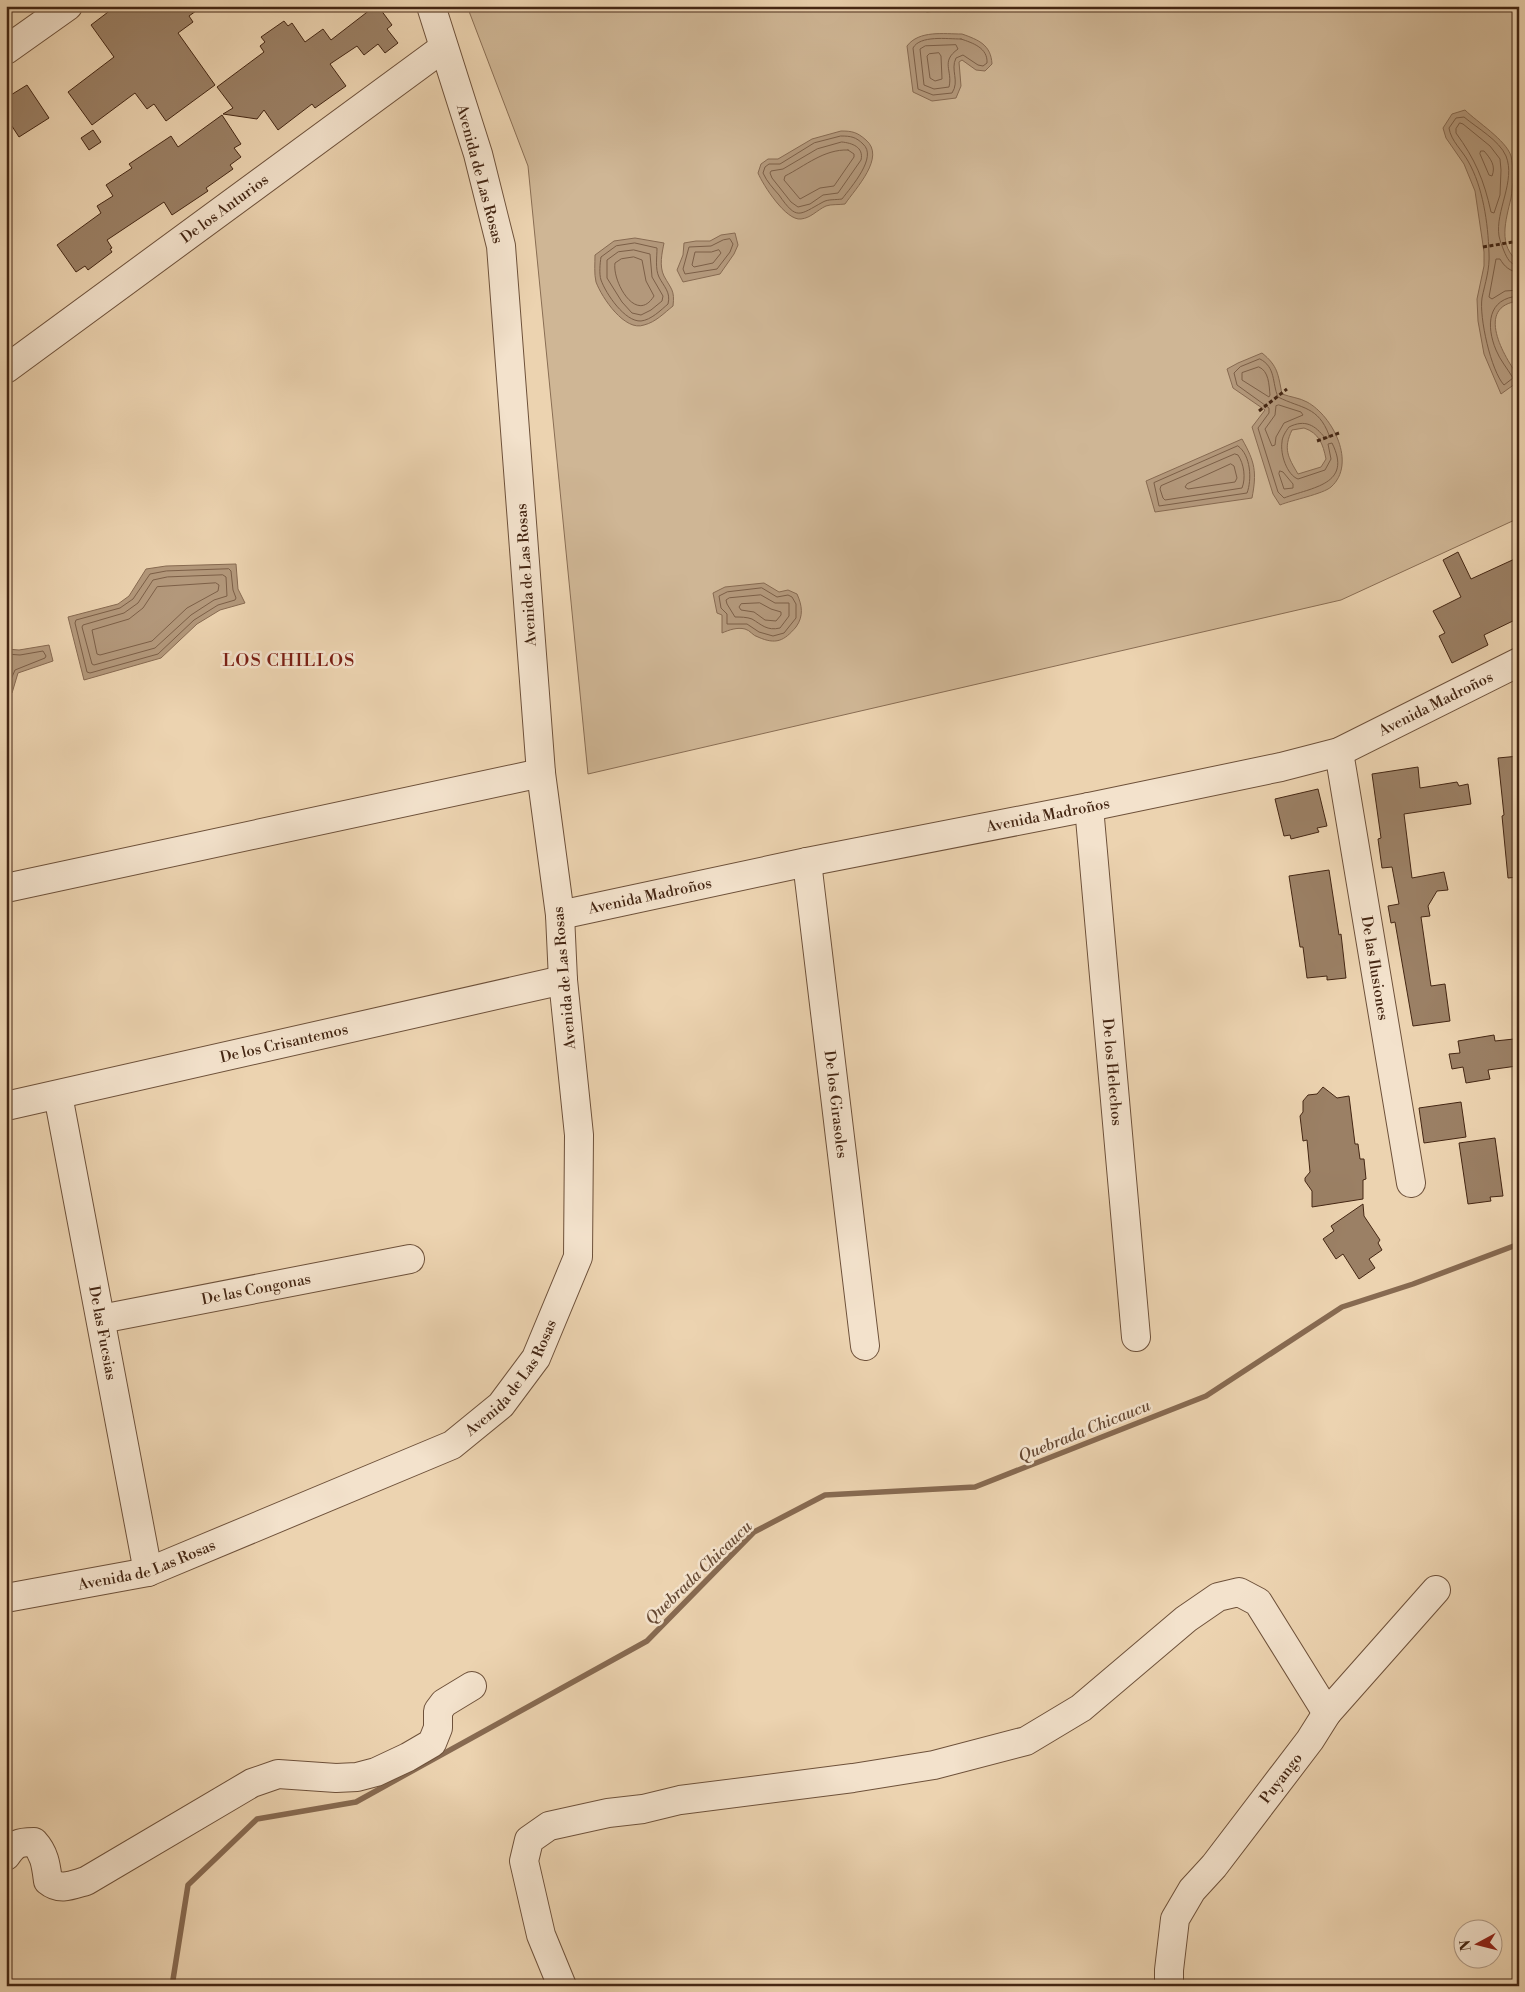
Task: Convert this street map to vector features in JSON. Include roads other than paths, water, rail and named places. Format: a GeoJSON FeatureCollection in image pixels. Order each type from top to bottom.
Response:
{"type":"FeatureCollection","features":[{"type":"Feature","properties":{"kind":"street"},"geometry":{"type":"LineString","coordinates":[[6,50],[68,6]]}},
{"type":"Feature","properties":{"kind":"street","name":"Avenida de Las Rosas"},"geometry":{"type":"LineString","coordinates":[[6,1598],[148,1572],[452,1445],[501,1405],[536,1358],[578,1257],[579,1135],[563,980],[560,915],[541,773],[501,246],[478,154],[431,6]]}},
{"type":"Feature","properties":{"kind":"street","name":"De los Anturios"},"geometry":{"type":"LineString","coordinates":[[6,369],[443,48]]}},
{"type":"Feature","properties":{"kind":"street","name":"Avenida Madroños"},"geometry":{"type":"LineString","coordinates":[[560,915],[806,862],[1089,807],[1281,767],[1339,752],[1519,662]]}},
{"type":"Feature","properties":{"kind":"street","name":"De las Ilusiones"},"geometry":{"type":"LineString","coordinates":[[1339,752],[1411,1183]]}},
{"type":"Feature","properties":{"kind":"street"},"geometry":{"type":"LineString","coordinates":[[6,888],[541,773]]}},
{"type":"Feature","properties":{"kind":"street","name":"De los Helechos"},"geometry":{"type":"LineString","coordinates":[[1089,807],[1136,1337]]}},
{"type":"Feature","properties":{"kind":"street","name":"De los Girasoles"},"geometry":{"type":"LineString","coordinates":[[806,862],[865,1346]]}},
{"type":"Feature","properties":{"kind":"street","name":"De los Crisantemos"},"geometry":{"type":"LineString","coordinates":[[6,1106],[563,980]]}},
{"type":"Feature","properties":{"kind":"street","name":"De las Fucsias"},"geometry":{"type":"LineString","coordinates":[[58,1095],[148,1572]]}},
{"type":"Feature","properties":{"kind":"street","name":"De las Congonas"},"geometry":{"type":"LineString","coordinates":[[101,1319],[410,1259]]}},
{"type":"Feature","properties":{"kind":"street","name":"Puyango"},"geometry":{"type":"LineString","coordinates":[[1169,1986],[1175,1920],[1192,1890],[1214,1866],[1304,1748],[1326,1713],[1436,1590]]}},
{"type":"Feature","properties":{"kind":"street"},"geometry":{"type":"LineString","coordinates":[[562,1986],[541,1935],[524,1862],[529,1840],[549,1826],[643,1809],[680,1800],[853,1778],[934,1765],[1026,1740],[1081,1708],[1194,1614],[1218,1597],[1239,1592],[1258,1602],[1326,1713]]}},
{"type":"Feature","properties":{"kind":"street"},"geometry":{"type":"LineString","coordinates":[[6,1856],[13,1845],[34,1842],[41,1850],[45,1860],[48,1881],[54,1886],[65,1888],[86,1881],[252,1783],[278,1774],[336,1778],[357,1777],[376,1772],[408,1757],[432,1742],[438,1728],[438,1711],[444,1703],[472,1686]]}},
{"type":"Feature","properties":{"kind":"water"},"geometry":{"type":"Polygon","coordinates":[[[910,6],[966,6],[964,8],[927,12],[910,6]]]}},
{"type":"Feature","properties":{"kind":"water"},"geometry":{"type":"Polygon","coordinates":[[[962,34],[983,44],[987,48],[992,64],[985,71],[976,70],[962,60],[959,62],[961,86],[956,98],[932,101],[913,92],[907,46],[918,37],[925,35],[962,34]]]}},
{"type":"Feature","properties":{"kind":"water"},"geometry":{"type":"Polygon","coordinates":[[[1465,110],[1503,144],[1508,150],[1512,161],[1512,188],[1505,241],[1512,256],[1519,262],[1519,301],[1505,305],[1498,312],[1495,322],[1501,345],[1506,357],[1519,377],[1519,381],[1501,394],[1484,354],[1478,321],[1477,299],[1484,266],[1484,252],[1475,191],[1464,164],[1446,138],[1443,128],[1452,114],[1465,110]]]}},
{"type":"Feature","properties":{"kind":"water"},"geometry":{"type":"Polygon","coordinates":[[[841,131],[857,134],[866,140],[871,147],[873,155],[867,172],[845,204],[828,205],[808,217],[795,218],[782,208],[765,186],[758,173],[761,164],[768,159],[778,159],[812,139],[841,131]]]}},
{"type":"Feature","properties":{"kind":"water"},"geometry":{"type":"Polygon","coordinates":[[[735,233],[738,245],[720,274],[683,282],[677,270],[683,255],[684,243],[710,241],[721,235],[735,233]]]}},
{"type":"Feature","properties":{"kind":"water"},"geometry":{"type":"Polygon","coordinates":[[[635,238],[664,243],[661,260],[662,268],[673,296],[673,306],[656,320],[637,326],[622,319],[615,312],[603,296],[596,282],[595,272],[595,255],[614,241],[635,238]]]}},
{"type":"Feature","properties":{"kind":"water"},"geometry":{"type":"Polygon","coordinates":[[[1262,353],[1274,366],[1282,394],[1307,402],[1317,409],[1333,429],[1342,454],[1342,466],[1338,477],[1327,490],[1280,505],[1273,494],[1252,427],[1265,410],[1233,388],[1227,369],[1262,353]],[[1304,428],[1292,430],[1289,437],[1287,448],[1289,458],[1298,474],[1321,467],[1326,459],[1320,440],[1304,428]]]}},
{"type":"Feature","properties":{"kind":"water"},"geometry":{"type":"Polygon","coordinates":[[[1242,439],[1254,467],[1252,498],[1155,512],[1146,481],[1242,439]]]}},
{"type":"Feature","properties":{"kind":"water"},"geometry":{"type":"Polygon","coordinates":[[[236,564],[238,589],[245,603],[220,610],[197,624],[161,658],[84,680],[68,617],[118,604],[129,596],[146,569],[166,566],[236,564]]]}},
{"type":"Feature","properties":{"kind":"water"},"geometry":{"type":"Polygon","coordinates":[[[764,583],[779,592],[788,590],[797,594],[801,610],[799,623],[796,627],[788,636],[775,641],[756,636],[742,628],[722,633],[722,615],[717,613],[713,593],[725,587],[764,583]]]}},
{"type":"Feature","properties":{"kind":"water"},"geometry":{"type":"Polygon","coordinates":[[[49,645],[53,661],[18,673],[12,693],[6,696],[6,649],[19,650],[49,645]]]}},
{"type":"Feature","properties":{"kind":"waterway","name":"Quebrada Chicaucu"},"geometry":{"type":"LineString","coordinates":[[172,1986],[188,1885],[257,1819],[356,1802],[647,1641],[754,1532],[825,1495],[975,1487],[1206,1396],[1342,1307],[1413,1284],[1519,1244]]}},
{"type":"Feature","properties":{"kind":"district","name":"LOS CHILLOS"},"geometry":{"type":"Point","coordinates":[289,660]}}]}
